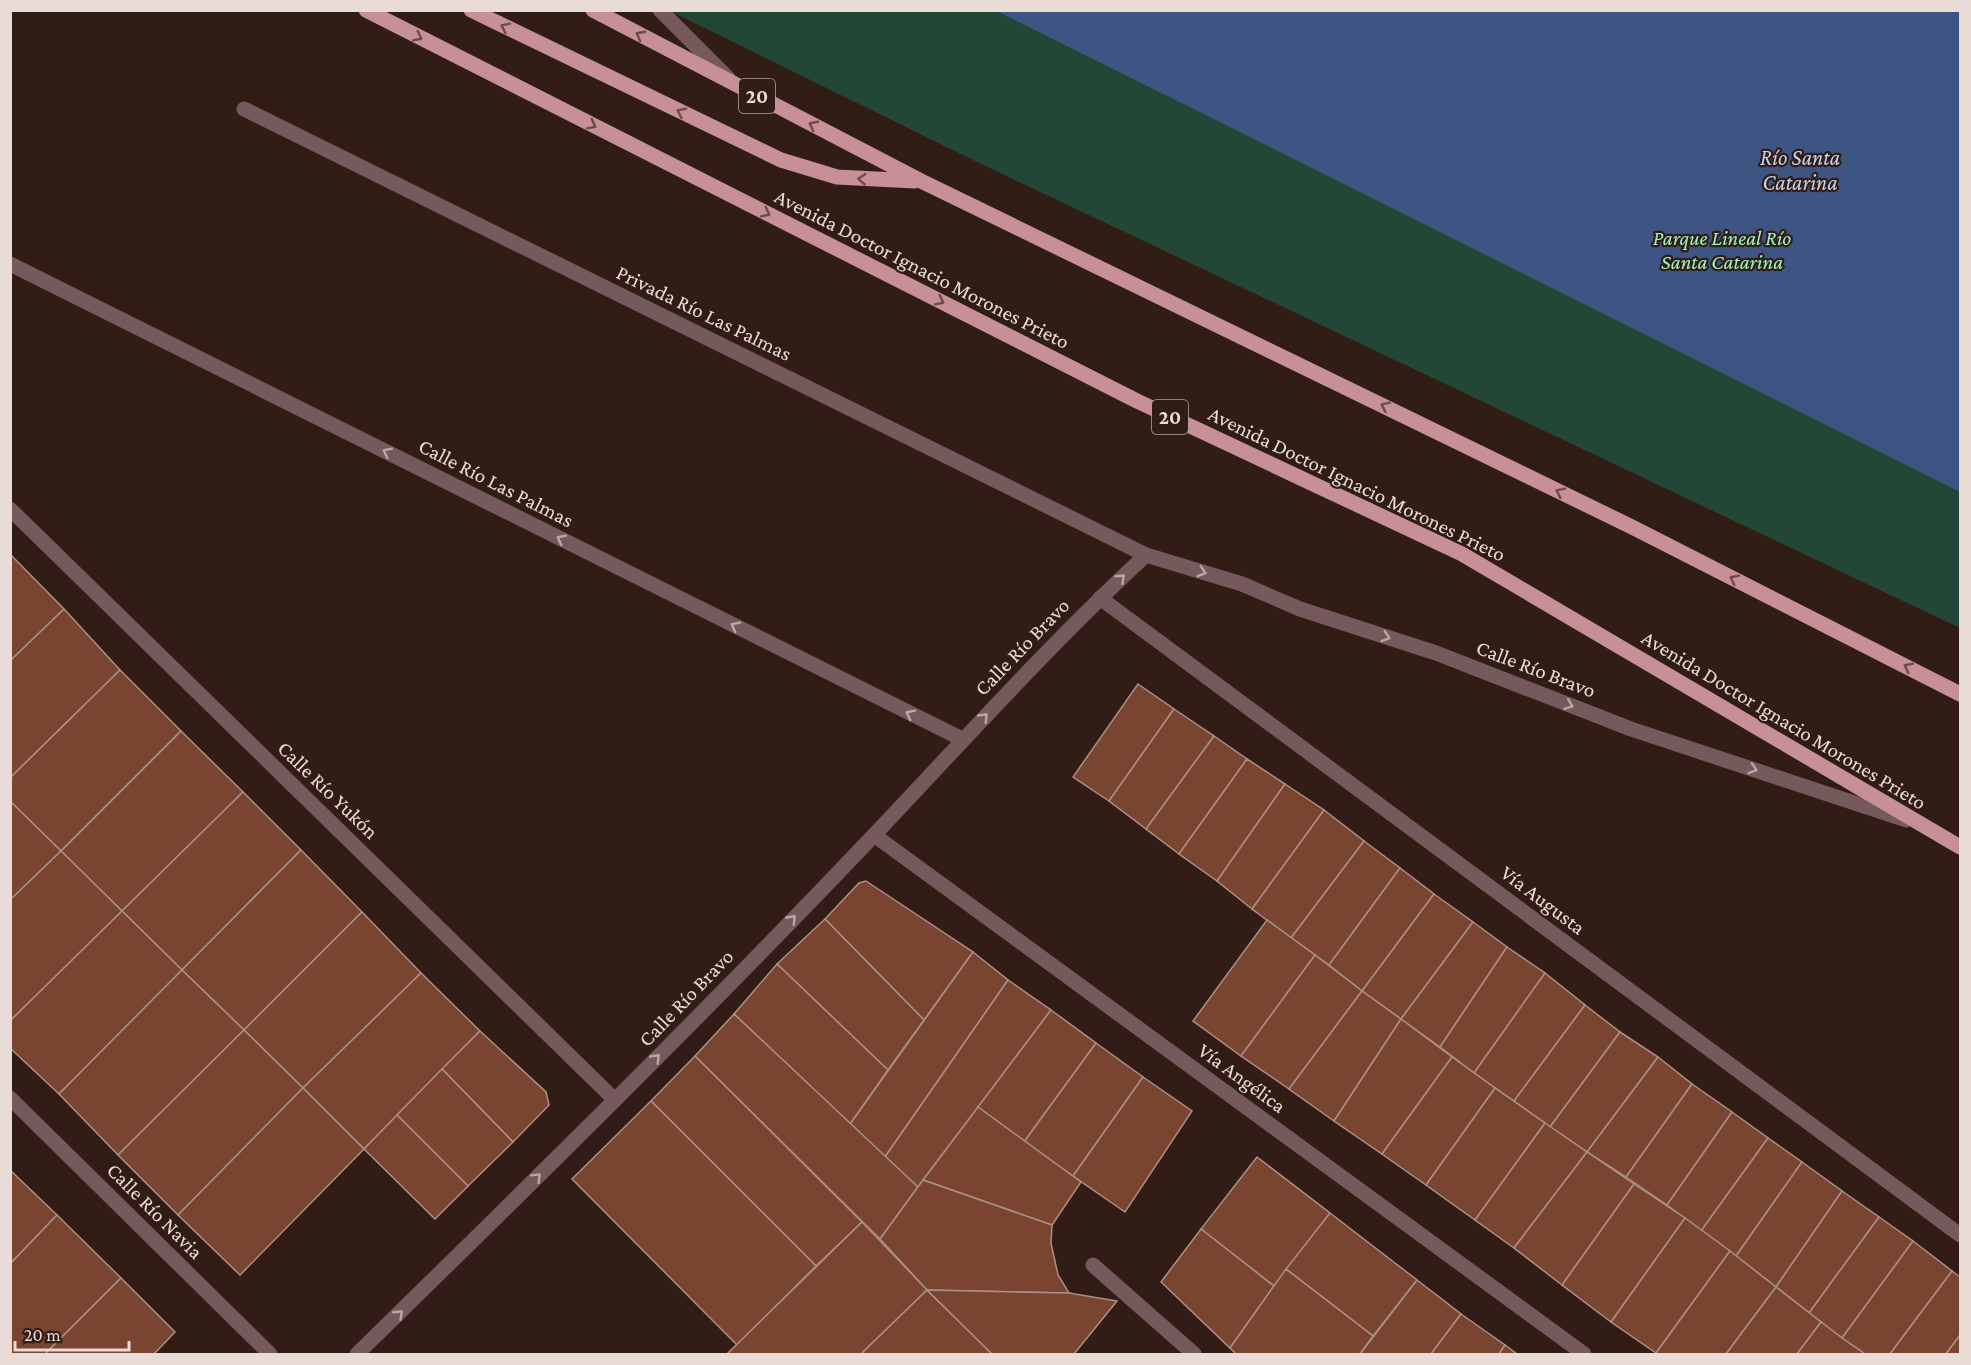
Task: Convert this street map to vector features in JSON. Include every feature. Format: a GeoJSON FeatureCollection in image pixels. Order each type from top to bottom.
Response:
{"type":"FeatureCollection","features":[{"type":"Feature","properties":{"kind":"main road","name":"Avenida Doctor Ignacio Morones Prieto"},"geometry":{"type":"LineString","coordinates":[[366,10],[1137,401],[1462,554],[1960,847]]}},
{"type":"Feature","properties":{"kind":"main road"},"geometry":{"type":"LineString","coordinates":[[471,10],[781,160],[837,177],[921,181]]}},
{"type":"Feature","properties":{"kind":"main road","name":"20"},"geometry":{"type":"LineString","coordinates":[[593,10],[921,181],[1632,527],[1960,694]]}},
{"type":"Feature","properties":{"kind":"street"},"geometry":{"type":"LineString","coordinates":[[660,10],[734,84]]}},
{"type":"Feature","properties":{"kind":"street","name":"Privada Río Las Palmas"},"geometry":{"type":"LineString","coordinates":[[244,109],[1146,555]]}},
{"type":"Feature","properties":{"kind":"street","name":"Calle Río Las Palmas"},"geometry":{"type":"LineString","coordinates":[[10,264],[962,740]]}},
{"type":"Feature","properties":{"kind":"street","name":"Calle Río Yukón"},"geometry":{"type":"LineString","coordinates":[[10,509],[615,1100]]}},
{"type":"Feature","properties":{"kind":"street","name":"Calle Río Bravo"},"geometry":{"type":"LineString","coordinates":[[357,1354],[615,1100],[874,835],[962,740],[1100,598],[1146,555],[1242,584],[1300,609],[1436,653],[1631,729],[1919,824]]}},
{"type":"Feature","properties":{"kind":"street","name":"Vía Augusta"},"geometry":{"type":"LineString","coordinates":[[1100,598],[1960,1235]]}},
{"type":"Feature","properties":{"kind":"street","name":"Vía Angélica"},"geometry":{"type":"LineString","coordinates":[[874,835],[1584,1354]]}},
{"type":"Feature","properties":{"kind":"street","name":"Calle Río Navia"},"geometry":{"type":"LineString","coordinates":[[10,1098],[270,1354]]}},
{"type":"Feature","properties":{"kind":"street"},"geometry":{"type":"LineString","coordinates":[[1093,1264],[1194,1354]]}},
{"type":"Feature","properties":{"kind":"green space","name":"Parque Lineal Río Santa Catarina"},"geometry":{"type":"Polygon","coordinates":[[[670,11],[1960,11],[1960,628],[975,161],[670,11]]]}},
{"type":"Feature","properties":{"kind":"water","name":"Río Santa Catarina"},"geometry":{"type":"Polygon","coordinates":[[[997,11],[1960,11],[1960,492],[997,11]]]}},
{"type":"Feature","properties":{"kind":"building"},"geometry":{"type":"Polygon","coordinates":[[[10,554],[64,609],[10,661],[10,554]]]}},
{"type":"Feature","properties":{"kind":"building"},"geometry":{"type":"Polygon","coordinates":[[[64,609],[120,670],[10,778],[10,661],[64,609]]]}},
{"type":"Feature","properties":{"kind":"building"},"geometry":{"type":"Polygon","coordinates":[[[120,670],[181,731],[61,851],[10,801],[10,778],[120,670]]]}},
{"type":"Feature","properties":{"kind":"building"},"geometry":{"type":"Polygon","coordinates":[[[1138,684],[1174,709],[1109,801],[1073,777],[1138,684]]]}},
{"type":"Feature","properties":{"kind":"building"},"geometry":{"type":"Polygon","coordinates":[[[1174,709],[1214,736],[1146,829],[1109,801],[1174,709]]]}},
{"type":"Feature","properties":{"kind":"building"},"geometry":{"type":"Polygon","coordinates":[[[181,731],[243,792],[122,911],[61,851],[181,731]]]}},
{"type":"Feature","properties":{"kind":"building"},"geometry":{"type":"Polygon","coordinates":[[[1214,736],[1247,759],[1179,854],[1146,829],[1214,736]]]}},
{"type":"Feature","properties":{"kind":"building"},"geometry":{"type":"Polygon","coordinates":[[[1247,759],[1285,784],[1217,881],[1179,854],[1247,759]]]}},
{"type":"Feature","properties":{"kind":"building"},"geometry":{"type":"Polygon","coordinates":[[[1285,784],[1324,810],[1252,909],[1217,881],[1285,784]]]}},
{"type":"Feature","properties":{"kind":"building"},"geometry":{"type":"Polygon","coordinates":[[[243,792],[301,850],[182,970],[122,911],[243,792]]]}},
{"type":"Feature","properties":{"kind":"building"},"geometry":{"type":"Polygon","coordinates":[[[10,801],[61,851],[10,900],[10,801]]]}},
{"type":"Feature","properties":{"kind":"building"},"geometry":{"type":"Polygon","coordinates":[[[1324,810],[1364,841],[1291,938],[1252,909],[1324,810]]]}},
{"type":"Feature","properties":{"kind":"building"},"geometry":{"type":"Polygon","coordinates":[[[1364,841],[1400,868],[1329,965],[1291,938],[1364,841]]]}},
{"type":"Feature","properties":{"kind":"building"},"geometry":{"type":"Polygon","coordinates":[[[301,850],[362,912],[244,1030],[182,970],[301,850]]]}},
{"type":"Feature","properties":{"kind":"building"},"geometry":{"type":"Polygon","coordinates":[[[61,851],[122,911],[10,1021],[10,900],[61,851]]]}},
{"type":"Feature","properties":{"kind":"building"},"geometry":{"type":"Polygon","coordinates":[[[1400,868],[1434,894],[1362,991],[1329,965],[1400,868]]]}},
{"type":"Feature","properties":{"kind":"building"},"geometry":{"type":"Polygon","coordinates":[[[866,881],[973,952],[924,1020],[825,919],[859,883],[866,881]]]}},
{"type":"Feature","properties":{"kind":"building"},"geometry":{"type":"Polygon","coordinates":[[[1434,894],[1473,922],[1401,1019],[1362,991],[1434,894]]]}},
{"type":"Feature","properties":{"kind":"building"},"geometry":{"type":"Polygon","coordinates":[[[122,911],[182,970],[59,1094],[10,1048],[10,1021],[122,911]]]}},
{"type":"Feature","properties":{"kind":"building"},"geometry":{"type":"Polygon","coordinates":[[[362,912],[421,973],[303,1088],[244,1030],[362,912]]]}},
{"type":"Feature","properties":{"kind":"building"},"geometry":{"type":"Polygon","coordinates":[[[825,919],[924,1020],[888,1070],[777,964],[825,919]]]}},
{"type":"Feature","properties":{"kind":"building"},"geometry":{"type":"Polygon","coordinates":[[[1267,920],[1315,955],[1241,1056],[1193,1021],[1267,920]]]}},
{"type":"Feature","properties":{"kind":"building"},"geometry":{"type":"Polygon","coordinates":[[[1473,922],[1507,947],[1440,1047],[1401,1019],[1473,922]]]}},
{"type":"Feature","properties":{"kind":"building"},"geometry":{"type":"Polygon","coordinates":[[[1507,947],[1545,973],[1474,1073],[1440,1047],[1507,947]]]}},
{"type":"Feature","properties":{"kind":"building"},"geometry":{"type":"Polygon","coordinates":[[[973,952],[1008,980],[885,1157],[850,1124],[973,952]]]}},
{"type":"Feature","properties":{"kind":"building"},"geometry":{"type":"Polygon","coordinates":[[[1315,955],[1362,991],[1289,1089],[1241,1056],[1315,955]]]}},
{"type":"Feature","properties":{"kind":"building"},"geometry":{"type":"Polygon","coordinates":[[[777,964],[888,1070],[850,1124],[734,1014],[777,964]]]}},
{"type":"Feature","properties":{"kind":"building"},"geometry":{"type":"Polygon","coordinates":[[[182,970],[244,1030],[118,1155],[59,1094],[182,970]]]}},
{"type":"Feature","properties":{"kind":"building"},"geometry":{"type":"Polygon","coordinates":[[[421,973],[480,1031],[364,1149],[303,1088],[421,973]]]}},
{"type":"Feature","properties":{"kind":"building"},"geometry":{"type":"Polygon","coordinates":[[[1545,973],[1585,1005],[1514,1101],[1474,1073],[1545,973]]]}},
{"type":"Feature","properties":{"kind":"building"},"geometry":{"type":"Polygon","coordinates":[[[1008,980],[1051,1010],[918,1187],[885,1157],[1008,980]]]}},
{"type":"Feature","properties":{"kind":"building"},"geometry":{"type":"Polygon","coordinates":[[[1362,991],[1401,1019],[1334,1121],[1289,1089],[1362,991]]]}},
{"type":"Feature","properties":{"kind":"building"},"geometry":{"type":"Polygon","coordinates":[[[1585,1005],[1620,1032],[1550,1127],[1514,1101],[1585,1005]]]}},
{"type":"Feature","properties":{"kind":"building"},"geometry":{"type":"Polygon","coordinates":[[[1051,1010],[1096,1043],[1024,1142],[978,1107],[1051,1010]]]}},
{"type":"Feature","properties":{"kind":"building"},"geometry":{"type":"Polygon","coordinates":[[[734,1014],[918,1187],[880,1239],[695,1056],[734,1014]]]}},
{"type":"Feature","properties":{"kind":"building"},"geometry":{"type":"Polygon","coordinates":[[[1401,1019],[1452,1057],[1382,1154],[1334,1121],[1401,1019]]]}},
{"type":"Feature","properties":{"kind":"building"},"geometry":{"type":"Polygon","coordinates":[[[244,1030],[303,1088],[178,1215],[118,1155],[244,1030]]]}},
{"type":"Feature","properties":{"kind":"building"},"geometry":{"type":"Polygon","coordinates":[[[480,1031],[546,1092],[549,1105],[513,1142],[442,1069],[480,1031]]]}},
{"type":"Feature","properties":{"kind":"building"},"geometry":{"type":"Polygon","coordinates":[[[1620,1032],[1658,1057],[1587,1152],[1550,1127],[1620,1032]]]}},
{"type":"Feature","properties":{"kind":"building"},"geometry":{"type":"Polygon","coordinates":[[[1096,1043],[1143,1077],[1073,1176],[1024,1142],[1096,1043]]]}},
{"type":"Feature","properties":{"kind":"building"},"geometry":{"type":"Polygon","coordinates":[[[695,1056],[862,1222],[816,1266],[651,1101],[695,1056]]]}},
{"type":"Feature","properties":{"kind":"building"},"geometry":{"type":"Polygon","coordinates":[[[1452,1057],[1495,1088],[1426,1185],[1382,1154],[1452,1057]]]}},
{"type":"Feature","properties":{"kind":"building"},"geometry":{"type":"Polygon","coordinates":[[[1658,1057],[1692,1084],[1626,1177],[1587,1152],[1658,1057]]]}},
{"type":"Feature","properties":{"kind":"building"},"geometry":{"type":"Polygon","coordinates":[[[442,1069],[513,1142],[468,1186],[397,1115],[442,1069]]]}},
{"type":"Feature","properties":{"kind":"building"},"geometry":{"type":"Polygon","coordinates":[[[1143,1077],[1192,1111],[1125,1212],[1073,1176],[1143,1077]]]}},
{"type":"Feature","properties":{"kind":"building"},"geometry":{"type":"Polygon","coordinates":[[[1692,1084],[1732,1112],[1667,1205],[1626,1177],[1692,1084]]]}},
{"type":"Feature","properties":{"kind":"building"},"geometry":{"type":"Polygon","coordinates":[[[303,1088],[364,1149],[240,1275],[178,1215],[303,1088]]]}},
{"type":"Feature","properties":{"kind":"building"},"geometry":{"type":"Polygon","coordinates":[[[1495,1088],[1545,1123],[1475,1220],[1426,1185],[1495,1088]]]}},
{"type":"Feature","properties":{"kind":"building"},"geometry":{"type":"Polygon","coordinates":[[[651,1101],[816,1266],[737,1345],[572,1179],[651,1101]]]}},
{"type":"Feature","properties":{"kind":"building"},"geometry":{"type":"Polygon","coordinates":[[[978,1107],[1081,1182],[1052,1225],[923,1180],[978,1107]]]}},
{"type":"Feature","properties":{"kind":"building"},"geometry":{"type":"Polygon","coordinates":[[[1732,1112],[1768,1138],[1701,1231],[1667,1205],[1732,1112]]]}},
{"type":"Feature","properties":{"kind":"building"},"geometry":{"type":"Polygon","coordinates":[[[397,1115],[468,1186],[435,1219],[364,1149],[397,1115]]]}},
{"type":"Feature","properties":{"kind":"building"},"geometry":{"type":"Polygon","coordinates":[[[1545,1123],[1587,1152],[1514,1248],[1475,1220],[1545,1123]]]}},
{"type":"Feature","properties":{"kind":"building"},"geometry":{"type":"Polygon","coordinates":[[[1768,1138],[1802,1162],[1736,1256],[1701,1231],[1768,1138]]]}},
{"type":"Feature","properties":{"kind":"building"},"geometry":{"type":"Polygon","coordinates":[[[1587,1152],[1634,1184],[1562,1285],[1514,1248],[1587,1152]]]}},
{"type":"Feature","properties":{"kind":"building"},"geometry":{"type":"Polygon","coordinates":[[[1257,1157],[1330,1213],[1274,1286],[1201,1229],[1257,1157]]]}},
{"type":"Feature","properties":{"kind":"building"},"geometry":{"type":"Polygon","coordinates":[[[1802,1162],[1842,1191],[1776,1287],[1736,1256],[1802,1162]]]}},
{"type":"Feature","properties":{"kind":"building"},"geometry":{"type":"Polygon","coordinates":[[[10,1170],[57,1215],[10,1264],[10,1170]]]}},
{"type":"Feature","properties":{"kind":"building"},"geometry":{"type":"Polygon","coordinates":[[[923,1180],[1052,1225],[1051,1243],[1058,1275],[1069,1293],[927,1290],[880,1239],[923,1180]]]}},
{"type":"Feature","properties":{"kind":"building"},"geometry":{"type":"Polygon","coordinates":[[[1634,1184],[1685,1218],[1611,1322],[1562,1285],[1634,1184]]]}},
{"type":"Feature","properties":{"kind":"building"},"geometry":{"type":"Polygon","coordinates":[[[1842,1191],[1879,1217],[1809,1313],[1776,1287],[1842,1191]]]}},
{"type":"Feature","properties":{"kind":"building"},"geometry":{"type":"Polygon","coordinates":[[[1330,1213],[1417,1280],[1373,1336],[1286,1269],[1330,1213]]]}},
{"type":"Feature","properties":{"kind":"building"},"geometry":{"type":"Polygon","coordinates":[[[57,1215],[121,1278],[45,1354],[10,1354],[10,1264],[57,1215]]]}},
{"type":"Feature","properties":{"kind":"building"},"geometry":{"type":"Polygon","coordinates":[[[1879,1217],[1913,1241],[1842,1338],[1809,1313],[1879,1217]]]}},
{"type":"Feature","properties":{"kind":"building"},"geometry":{"type":"Polygon","coordinates":[[[1685,1218],[1730,1251],[1656,1353],[1611,1322],[1685,1218]]]}},
{"type":"Feature","properties":{"kind":"building"},"geometry":{"type":"Polygon","coordinates":[[[862,1222],[927,1290],[861,1354],[727,1354],[862,1222]]]}},
{"type":"Feature","properties":{"kind":"building"},"geometry":{"type":"Polygon","coordinates":[[[1201,1229],[1274,1286],[1230,1348],[1161,1282],[1201,1229]]]}},
{"type":"Feature","properties":{"kind":"building"},"geometry":{"type":"Polygon","coordinates":[[[1913,1241],[1952,1271],[1890,1354],[1865,1354],[1842,1338],[1913,1241]]]}},
{"type":"Feature","properties":{"kind":"building"},"geometry":{"type":"Polygon","coordinates":[[[1730,1251],[1776,1287],[1726,1354],[1656,1353],[1730,1251]]]}},
{"type":"Feature","properties":{"kind":"building"},"geometry":{"type":"Polygon","coordinates":[[[1286,1269],[1373,1336],[1360,1354],[1236,1354],[1230,1348],[1286,1269]]]}},
{"type":"Feature","properties":{"kind":"building"},"geometry":{"type":"Polygon","coordinates":[[[1952,1271],[1960,1277],[1960,1335],[1946,1354],[1890,1354],[1952,1271]]]}},
{"type":"Feature","properties":{"kind":"building"},"geometry":{"type":"Polygon","coordinates":[[[121,1278],[175,1332],[154,1354],[45,1354],[121,1278]]]}},
{"type":"Feature","properties":{"kind":"building"},"geometry":{"type":"Polygon","coordinates":[[[1417,1280],[1461,1314],[1431,1354],[1360,1354],[1417,1280]]]}},
{"type":"Feature","properties":{"kind":"building"},"geometry":{"type":"Polygon","coordinates":[[[1776,1287],[1821,1322],[1797,1354],[1726,1354],[1776,1287]]]}},
{"type":"Feature","properties":{"kind":"building"},"geometry":{"type":"Polygon","coordinates":[[[927,1290],[992,1354],[861,1354],[927,1290]]]}},
{"type":"Feature","properties":{"kind":"building"},"geometry":{"type":"Polygon","coordinates":[[[927,1290],[1069,1293],[1117,1301],[1074,1354],[992,1354],[927,1290]]]}},
{"type":"Feature","properties":{"kind":"building"},"geometry":{"type":"Polygon","coordinates":[[[1461,1314],[1505,1345],[1499,1354],[1431,1354],[1461,1314]]]}},
{"type":"Feature","properties":{"kind":"building"},"geometry":{"type":"Polygon","coordinates":[[[1821,1322],[1842,1338],[1865,1354],[1797,1354],[1821,1322]]]}},
{"type":"Feature","properties":{"kind":"building"},"geometry":{"type":"Polygon","coordinates":[[[1960,1335],[1960,1354],[1946,1354],[1960,1335]]]}},
{"type":"Feature","properties":{"kind":"building"},"geometry":{"type":"Polygon","coordinates":[[[1505,1345],[1517,1354],[1499,1354],[1505,1345]]]}}]}
